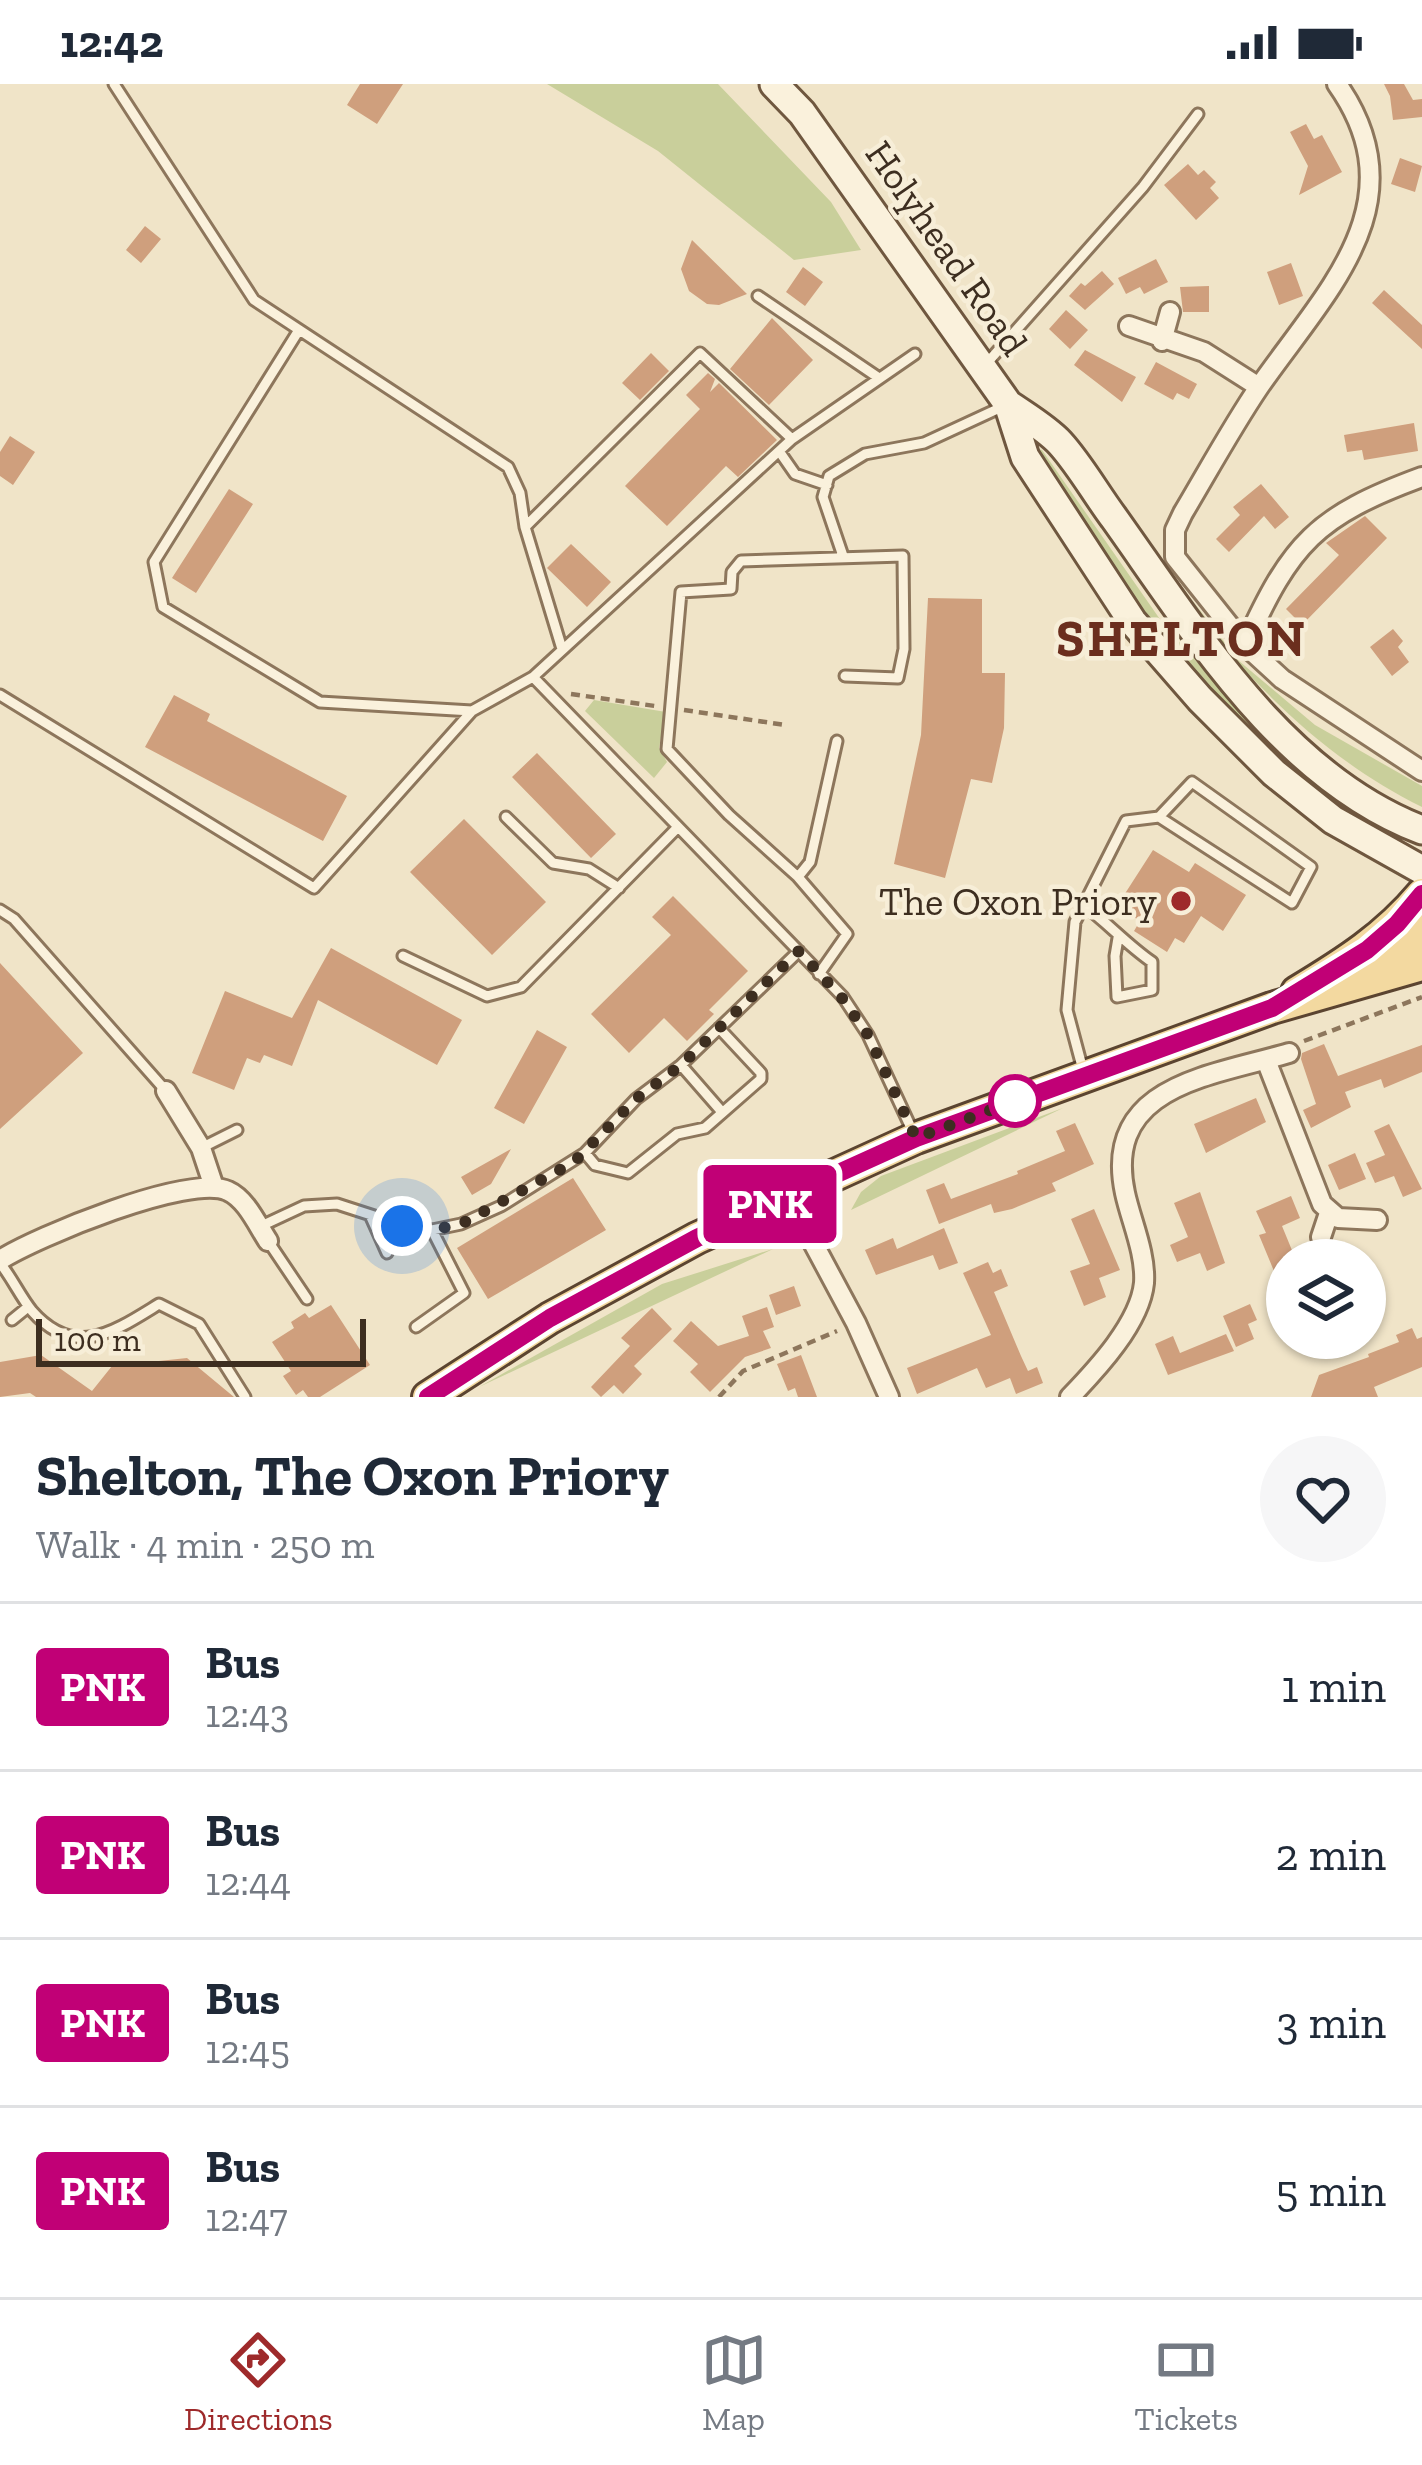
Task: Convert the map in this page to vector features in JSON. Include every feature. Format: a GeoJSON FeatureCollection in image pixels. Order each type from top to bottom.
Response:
{"type":"FeatureCollection","features":[{"type":"Feature","properties":{"kind":"main road","name":"Holyhead Road"},"geometry":{"type":"LineString","coordinates":[[774,84],[838,161],[984,367],[1008,404],[1025,457],[1132,621],[1199,699],[1274,772],[1318,809],[1422,870]]}},
{"type":"Feature","properties":{"kind":"main road","name":"Holyhead Road"},"geometry":{"type":"LineString","coordinates":[[1008,404],[1058,441],[1189,623],[1304,756],[1359,797],[1422,830]]}},
{"type":"Feature","properties":{"kind":"main road"},"geometry":{"type":"LineString","coordinates":[[1272,1008],[1367,950],[1422,894]]}},
{"type":"Feature","properties":{"kind":"main road"},"geometry":{"type":"LineString","coordinates":[[1365,984],[1422,929]]}},
{"type":"Feature","properties":{"kind":"main road"},"geometry":{"type":"LineString","coordinates":[[428,1397],[550,1318],[697,1238],[916,1138],[1272,1008],[1422,965]]}},
{"type":"Feature","properties":{"kind":"street"},"geometry":{"type":"LineString","coordinates":[[1322,104],[1336,86],[1365,138],[1369,206],[1323,304],[1259,387],[1183,513],[1175,530],[1175,557],[1245,645],[1282,679],[1422,772]]}},
{"type":"Feature","properties":{"kind":"street"},"geometry":{"type":"LineString","coordinates":[[1162,341],[1170,313]]}},
{"type":"Feature","properties":{"kind":"street"},"geometry":{"type":"LineString","coordinates":[[1129,326],[1204,352],[1259,387]]}},
{"type":"Feature","properties":{"kind":"street"},"geometry":{"type":"LineString","coordinates":[[1245,645],[1280,572],[1332,517],[1422,477]]}},
{"type":"Feature","properties":{"kind":"street"},"geometry":{"type":"LineString","coordinates":[[1070,1397],[1126,1326],[1144,1283],[1120,1166],[1122,1144],[1134,1116],[1181,1086],[1289,1053]]}},
{"type":"Feature","properties":{"kind":"street"},"geometry":{"type":"LineString","coordinates":[[1266,1060],[1322,1204],[1329,1213],[1351,1220],[1377,1220]]}},
{"type":"Feature","properties":{"kind":"street"},"geometry":{"type":"LineString","coordinates":[[166,1091],[201,1148],[214,1187]]}},
{"type":"Feature","properties":{"kind":"street"},"geometry":{"type":"LineString","coordinates":[[0,1261],[66,1226],[214,1187],[242,1202],[264,1234]]}},
{"type":"Feature","properties":{"kind":"street"},"geometry":{"type":"LineString","coordinates":[[788,1196],[856,1323],[889,1397]]}},
{"type":"Feature","properties":{"kind":"street"},"geometry":{"type":"LineString","coordinates":[[1321,1237],[1329,1213]]}},
{"type":"Feature","properties":{"kind":"lane"},"geometry":{"type":"LineString","coordinates":[[114,84],[254,300],[508,467],[520,493],[524,527],[562,650]]}},
{"type":"Feature","properties":{"kind":"lane"},"geometry":{"type":"LineString","coordinates":[[984,367],[1144,187],[1198,114]]}},
{"type":"Feature","properties":{"kind":"lane"},"geometry":{"type":"LineString","coordinates":[[758,296],[879,378]]}},
{"type":"Feature","properties":{"kind":"lane"},"geometry":{"type":"LineString","coordinates":[[299,330],[154,562],[163,607],[320,703],[472,711]]}},
{"type":"Feature","properties":{"kind":"lane"},"geometry":{"type":"LineString","coordinates":[[524,527],[700,352],[792,439]]}},
{"type":"Feature","properties":{"kind":"lane"},"geometry":{"type":"LineString","coordinates":[[0,695],[314,888],[472,711],[533,677],[792,439],[915,354]]}},
{"type":"Feature","properties":{"kind":"lane"},"geometry":{"type":"LineString","coordinates":[[843,556],[824,497],[829,476],[865,454],[924,443],[1008,404]]}},
{"type":"Feature","properties":{"kind":"lane"},"geometry":{"type":"LineString","coordinates":[[778,451],[795,474],[827,484]]}},
{"type":"Feature","properties":{"kind":"lane"},"geometry":{"type":"LineString","coordinates":[[819,974],[847,934],[798,877],[729,815],[668,749],[681,592],[731,589],[732,572],[741,561],[903,556],[904,649],[898,678],[845,676]]}},
{"type":"Feature","properties":{"kind":"lane"},"geometry":{"type":"LineString","coordinates":[[533,677],[842,998],[868,1035],[916,1138]]}},
{"type":"Feature","properties":{"kind":"lane"},"geometry":{"type":"LineString","coordinates":[[798,877],[809,862],[837,741]]}},
{"type":"Feature","properties":{"kind":"lane"},"geometry":{"type":"LineString","coordinates":[[1084,1075],[1066,1010],[1075,922],[1126,821],[1159,817],[1192,782],[1311,867],[1292,903],[1159,817]]}},
{"type":"Feature","properties":{"kind":"lane"},"geometry":{"type":"LineString","coordinates":[[506,818],[553,863],[589,869],[619,888]]}},
{"type":"Feature","properties":{"kind":"lane"},"geometry":{"type":"LineString","coordinates":[[403,956],[487,997],[520,987],[678,827]]}},
{"type":"Feature","properties":{"kind":"lane"},"geometry":{"type":"LineString","coordinates":[[1081,903],[1110,925],[1118,938],[1153,962],[1152,990],[1117,997],[1114,956],[1118,938]]}},
{"type":"Feature","properties":{"kind":"lane"},"geometry":{"type":"LineString","coordinates":[[0,910],[14,919],[166,1091]]}},
{"type":"Feature","properties":{"kind":"lane"},"geometry":{"type":"LineString","coordinates":[[307,1299],[264,1234],[280,1215],[337,1204],[432,1230],[461,1224],[501,1205],[585,1153],[636,1099],[681,1065],[799,951]]}},
{"type":"Feature","properties":{"kind":"lane"},"geometry":{"type":"LineString","coordinates":[[585,1153],[595,1165],[628,1173],[677,1134],[705,1128],[761,1079],[761,1073],[719,1028]]}},
{"type":"Feature","properties":{"kind":"lane"},"geometry":{"type":"LineString","coordinates":[[681,1065],[722,1112]]}},
{"type":"Feature","properties":{"kind":"lane"},"geometry":{"type":"LineString","coordinates":[[201,1148],[237,1130]]}},
{"type":"Feature","properties":{"kind":"lane"},"geometry":{"type":"LineString","coordinates":[[370,1215],[387,1253]]}},
{"type":"Feature","properties":{"kind":"lane"},"geometry":{"type":"LineString","coordinates":[[416,1327],[464,1293],[432,1230]]}},
{"type":"Feature","properties":{"kind":"lane"},"geometry":{"type":"LineString","coordinates":[[0,1261],[28,1307],[51,1330],[77,1337],[110,1334],[159,1304],[199,1324],[244,1397]]}},
{"type":"Feature","properties":{"kind":"lane"},"geometry":{"type":"LineString","coordinates":[[12,1320],[28,1307]]}},
{"type":"Feature","properties":{"kind":"path"},"geometry":{"type":"LineString","coordinates":[[1289,1053],[1299,1043],[1422,997]]}},
{"type":"Feature","properties":{"kind":"path"},"geometry":{"type":"LineString","coordinates":[[718,1397],[743,1371],[856,1323]]}},
{"type":"Feature","properties":{"kind":"green space"},"geometry":{"type":"Polygon","coordinates":[[[547,84],[718,84],[831,202],[861,250],[794,260],[658,151],[547,84]]]}},
{"type":"Feature","properties":{"kind":"green space"},"geometry":{"type":"Polygon","coordinates":[[[1036,448],[1042,450],[1164,625],[1310,789],[1165,646],[1079,526],[1036,448]]]}},
{"type":"Feature","properties":{"kind":"green space"},"geometry":{"type":"Polygon","coordinates":[[[1146,554],[1158,556],[1239,661],[1315,725],[1422,786],[1422,807],[1340,757],[1304,728],[1238,663],[1146,554]]]}},
{"type":"Feature","properties":{"kind":"green space"},"geometry":{"type":"Polygon","coordinates":[[[594,700],[666,712],[659,748],[667,762],[654,778],[585,711],[594,700]]]}},
{"type":"Feature","properties":{"kind":"green space"},"geometry":{"type":"Polygon","coordinates":[[[1063,1108],[851,1210],[861,1192],[881,1176],[1063,1108]]]}},
{"type":"Feature","properties":{"kind":"green space"},"geometry":{"type":"Polygon","coordinates":[[[773,1249],[479,1387],[662,1284],[773,1249]]]}},
{"type":"Feature","properties":{"kind":"building"},"geometry":{"type":"Polygon","coordinates":[[[360,84],[403,84],[377,124],[347,105],[360,84]]]}},
{"type":"Feature","properties":{"kind":"building"},"geometry":{"type":"Polygon","coordinates":[[[1384,84],[1404,84],[1413,100],[1422,99],[1422,117],[1393,120],[1384,84]]]}},
{"type":"Feature","properties":{"kind":"building"},"geometry":{"type":"Polygon","coordinates":[[[1306,124],[1314,139],[1322,135],[1342,172],[1299,195],[1308,166],[1290,132],[1306,124]]]}},
{"type":"Feature","properties":{"kind":"building"},"geometry":{"type":"Polygon","coordinates":[[[1400,158],[1422,166],[1415,192],[1391,184],[1400,158]]]}},
{"type":"Feature","properties":{"kind":"building"},"geometry":{"type":"Polygon","coordinates":[[[1188,164],[1198,175],[1204,170],[1216,182],[1210,188],[1219,198],[1196,220],[1164,185],[1188,164]]]}},
{"type":"Feature","properties":{"kind":"building"},"geometry":{"type":"Polygon","coordinates":[[[145,226],[161,239],[141,263],[126,250],[145,226]]]}},
{"type":"Feature","properties":{"kind":"building"},"geometry":{"type":"Polygon","coordinates":[[[692,240],[747,294],[719,305],[707,304],[689,291],[681,269],[692,240]]]}},
{"type":"Feature","properties":{"kind":"building"},"geometry":{"type":"Polygon","coordinates":[[[1156,259],[1168,282],[1144,294],[1140,287],[1126,294],[1118,278],[1156,259]]]}},
{"type":"Feature","properties":{"kind":"building"},"geometry":{"type":"Polygon","coordinates":[[[1291,263],[1303,296],[1279,305],[1267,272],[1291,263]]]}},
{"type":"Feature","properties":{"kind":"building"},"geometry":{"type":"Polygon","coordinates":[[[803,267],[823,282],[805,306],[786,292],[803,267]]]}},
{"type":"Feature","properties":{"kind":"building"},"geometry":{"type":"Polygon","coordinates":[[[1102,271],[1114,284],[1085,310],[1069,296],[1102,271]]]}},
{"type":"Feature","properties":{"kind":"building"},"geometry":{"type":"Polygon","coordinates":[[[1209,286],[1209,312],[1183,312],[1180,287],[1209,286]]]}},
{"type":"Feature","properties":{"kind":"building"},"geometry":{"type":"Polygon","coordinates":[[[1384,290],[1422,325],[1422,349],[1372,303],[1384,290]]]}},
{"type":"Feature","properties":{"kind":"building"},"geometry":{"type":"Polygon","coordinates":[[[1066,310],[1088,330],[1070,349],[1049,329],[1066,310]]]}},
{"type":"Feature","properties":{"kind":"building"},"geometry":{"type":"Polygon","coordinates":[[[772,318],[813,360],[769,405],[730,369],[772,318]]]}},
{"type":"Feature","properties":{"kind":"building"},"geometry":{"type":"Polygon","coordinates":[[[1085,350],[1136,377],[1122,402],[1074,365],[1085,350]]]}},
{"type":"Feature","properties":{"kind":"building"},"geometry":{"type":"Polygon","coordinates":[[[651,353],[669,371],[640,400],[622,383],[651,353]]]}},
{"type":"Feature","properties":{"kind":"building"},"geometry":{"type":"Polygon","coordinates":[[[1156,362],[1197,384],[1189,399],[1177,393],[1173,400],[1144,384],[1156,362]]]}},
{"type":"Feature","properties":{"kind":"building"},"geometry":{"type":"Polygon","coordinates":[[[708,373],[715,379],[710,392],[719,383],[777,440],[738,477],[726,466],[667,526],[625,486],[700,409],[686,395],[708,373]]]}},
{"type":"Feature","properties":{"kind":"building"},"geometry":{"type":"Polygon","coordinates":[[[1414,423],[1418,451],[1364,460],[1362,450],[1347,452],[1344,435],[1414,423]]]}},
{"type":"Feature","properties":{"kind":"building"},"geometry":{"type":"Polygon","coordinates":[[[10,436],[35,452],[13,485],[0,476],[0,452],[10,436]]]}},
{"type":"Feature","properties":{"kind":"building"},"geometry":{"type":"Polygon","coordinates":[[[1261,484],[1289,517],[1275,529],[1264,516],[1229,552],[1216,539],[1240,515],[1233,507],[1261,484]]]}},
{"type":"Feature","properties":{"kind":"building"},"geometry":{"type":"Polygon","coordinates":[[[229,489],[253,504],[196,593],[172,578],[229,489]]]}},
{"type":"Feature","properties":{"kind":"building"},"geometry":{"type":"Polygon","coordinates":[[[1365,516],[1387,538],[1302,625],[1286,609],[1339,555],[1326,543],[1365,516]]]}},
{"type":"Feature","properties":{"kind":"building"},"geometry":{"type":"Polygon","coordinates":[[[571,544],[611,582],[587,607],[547,568],[571,544]]]}},
{"type":"Feature","properties":{"kind":"building"},"geometry":{"type":"Polygon","coordinates":[[[928,598],[982,599],[982,673],[1005,673],[1004,728],[992,783],[971,779],[945,878],[894,864],[921,735],[928,598]]]}},
{"type":"Feature","properties":{"kind":"building"},"geometry":{"type":"Polygon","coordinates":[[[1393,629],[1403,641],[1398,647],[1409,662],[1392,676],[1370,647],[1393,629]]]}},
{"type":"Feature","properties":{"kind":"building"},"geometry":{"type":"Polygon","coordinates":[[[174,695],[210,714],[207,721],[347,796],[323,841],[145,747],[174,695]]]}},
{"type":"Feature","properties":{"kind":"building"},"geometry":{"type":"Polygon","coordinates":[[[537,753],[616,834],[591,858],[512,777],[537,753]]]}},
{"type":"Feature","properties":{"kind":"building"},"geometry":{"type":"Polygon","coordinates":[[[464,819],[546,902],[492,955],[410,872],[464,819]]]}},
{"type":"Feature","properties":{"kind":"building","name":"The Oxon Priory"},"geometry":{"type":"Polygon","coordinates":[[[1153,850],[1189,872],[1195,863],[1246,895],[1223,931],[1201,916],[1184,943],[1175,938],[1167,952],[1134,931],[1140,921],[1117,906],[1153,850]]]}},
{"type":"Feature","properties":{"kind":"building"},"geometry":{"type":"Polygon","coordinates":[[[673,896],[748,971],[709,1010],[714,1014],[687,1041],[664,1018],[629,1053],[591,1014],[671,935],[652,917],[673,896]]]}},
{"type":"Feature","properties":{"kind":"building"},"geometry":{"type":"Polygon","coordinates":[[[331,948],[462,1020],[437,1065],[318,1000],[292,1066],[264,1055],[260,1063],[247,1058],[234,1090],[192,1073],[225,991],[292,1018],[331,948]]]}},
{"type":"Feature","properties":{"kind":"building"},"geometry":{"type":"Polygon","coordinates":[[[0,963],[83,1053],[0,1129],[0,963]]]}},
{"type":"Feature","properties":{"kind":"building"},"geometry":{"type":"Polygon","coordinates":[[[537,1030],[567,1047],[524,1124],[494,1108],[537,1030]]]}},
{"type":"Feature","properties":{"kind":"building"},"geometry":{"type":"Polygon","coordinates":[[[1324,1044],[1338,1076],[1422,1045],[1422,1072],[1384,1088],[1381,1079],[1345,1092],[1351,1107],[1311,1128],[1303,1110],[1316,1104],[1301,1059],[1302,1053],[1324,1044]]]}},
{"type":"Feature","properties":{"kind":"building"},"geometry":{"type":"Polygon","coordinates":[[[1256,1098],[1266,1122],[1206,1153],[1194,1124],[1256,1098]]]}},
{"type":"Feature","properties":{"kind":"building"},"geometry":{"type":"Polygon","coordinates":[[[1075,1123],[1094,1164],[1052,1183],[1056,1191],[1012,1209],[994,1213],[991,1204],[939,1224],[926,1190],[944,1183],[951,1199],[1018,1174],[1065,1151],[1056,1131],[1075,1123]]]}},
{"type":"Feature","properties":{"kind":"building"},"geometry":{"type":"Polygon","coordinates":[[[1389,1124],[1422,1189],[1403,1197],[1394,1176],[1375,1183],[1366,1163],[1385,1155],[1374,1131],[1389,1124]]]}},
{"type":"Feature","properties":{"kind":"building"},"geometry":{"type":"Polygon","coordinates":[[[511,1149],[491,1184],[472,1195],[461,1177],[511,1149]]]}},
{"type":"Feature","properties":{"kind":"building"},"geometry":{"type":"Polygon","coordinates":[[[1355,1153],[1366,1179],[1339,1190],[1328,1165],[1355,1153]]]}},
{"type":"Feature","properties":{"kind":"building"},"geometry":{"type":"Polygon","coordinates":[[[573,1178],[606,1230],[488,1299],[457,1248],[573,1178]]]}},
{"type":"Feature","properties":{"kind":"building"},"geometry":{"type":"Polygon","coordinates":[[[1200,1192],[1225,1263],[1207,1271],[1200,1253],[1177,1262],[1170,1245],[1188,1237],[1174,1203],[1200,1192]]]}},
{"type":"Feature","properties":{"kind":"building"},"geometry":{"type":"Polygon","coordinates":[[[1291,1196],[1300,1218],[1282,1226],[1287,1239],[1266,1239],[1266,1252],[1259,1235],[1266,1233],[1256,1211],[1291,1196]]]}},
{"type":"Feature","properties":{"kind":"building"},"geometry":{"type":"Polygon","coordinates":[[[1094,1209],[1120,1270],[1099,1278],[1106,1297],[1084,1306],[1070,1271],[1090,1264],[1071,1219],[1094,1209]]]}},
{"type":"Feature","properties":{"kind":"building"},"geometry":{"type":"Polygon","coordinates":[[[944,1228],[958,1263],[939,1270],[933,1255],[876,1275],[865,1250],[893,1238],[897,1249],[944,1228]]]}},
{"type":"Feature","properties":{"kind":"building"},"geometry":{"type":"Polygon","coordinates":[[[988,1262],[993,1273],[1001,1269],[1008,1286],[994,1292],[1028,1371],[1037,1367],[1043,1383],[1016,1394],[1010,1378],[986,1388],[977,1368],[917,1394],[907,1368],[991,1335],[963,1273],[988,1262]]]}},
{"type":"Feature","properties":{"kind":"building"},"geometry":{"type":"Polygon","coordinates":[[[794,1286],[801,1306],[776,1315],[769,1295],[794,1286]]]}},
{"type":"Feature","properties":{"kind":"building"},"geometry":{"type":"Polygon","coordinates":[[[1250,1304],[1257,1320],[1248,1324],[1254,1339],[1236,1347],[1223,1316],[1250,1304]]]}},
{"type":"Feature","properties":{"kind":"building"},"geometry":{"type":"Polygon","coordinates":[[[331,1305],[370,1365],[320,1397],[308,1397],[303,1390],[296,1395],[283,1376],[291,1371],[272,1342],[294,1328],[291,1322],[305,1313],[309,1318],[331,1305]]]}},
{"type":"Feature","properties":{"kind":"building"},"geometry":{"type":"Polygon","coordinates":[[[767,1307],[774,1327],[763,1331],[771,1348],[745,1357],[710,1392],[690,1372],[698,1364],[673,1341],[691,1321],[718,1346],[749,1336],[742,1316],[767,1307]]]}},
{"type":"Feature","properties":{"kind":"building"},"geometry":{"type":"Polygon","coordinates":[[[652,1308],[672,1329],[634,1366],[642,1374],[623,1394],[614,1385],[601,1397],[591,1387],[630,1346],[621,1338],[652,1308]]]}},
{"type":"Feature","properties":{"kind":"building"},"geometry":{"type":"Polygon","coordinates":[[[1412,1328],[1417,1339],[1422,1337],[1422,1367],[1374,1387],[1378,1397],[1311,1397],[1319,1375],[1363,1359],[1386,1359],[1386,1347],[1399,1342],[1396,1335],[1412,1328]]]}},
{"type":"Feature","properties":{"kind":"building"},"geometry":{"type":"Polygon","coordinates":[[[1226,1334],[1234,1351],[1168,1375],[1155,1344],[1173,1336],[1180,1353],[1226,1334]]]}},
{"type":"Feature","properties":{"kind":"building"},"geometry":{"type":"Polygon","coordinates":[[[41,1355],[92,1391],[112,1366],[187,1358],[234,1397],[36,1397],[30,1393],[0,1397],[0,1362],[41,1355]]]}},
{"type":"Feature","properties":{"kind":"building"},"geometry":{"type":"Polygon","coordinates":[[[801,1355],[817,1397],[798,1397],[795,1388],[788,1391],[777,1364],[801,1355]]]}},
{"type":"Feature","properties":{"kind":"bus line","name":"PNK"},"geometry":{"type":"LineString","coordinates":[[428,1397],[550,1318],[697,1238],[788,1196],[916,1138],[1272,1008],[1367,950],[1422,894]]}},
{"type":"Feature","properties":{"kind":"place","name":"The Oxon Priory"},"geometry":{"type":"Point","coordinates":[1181,901]}},
{"type":"Feature","properties":{"kind":"district","name":"SHELTON"},"geometry":{"type":"Point","coordinates":[1182,638]}},
{"type":"Feature","properties":{"kind":"route"},"geometry":{"type":"LineString","coordinates":[[402,1226],[432,1230],[461,1224],[574,1162],[799,951],[868,1035],[916,1138],[1015,1101]]}}]}
